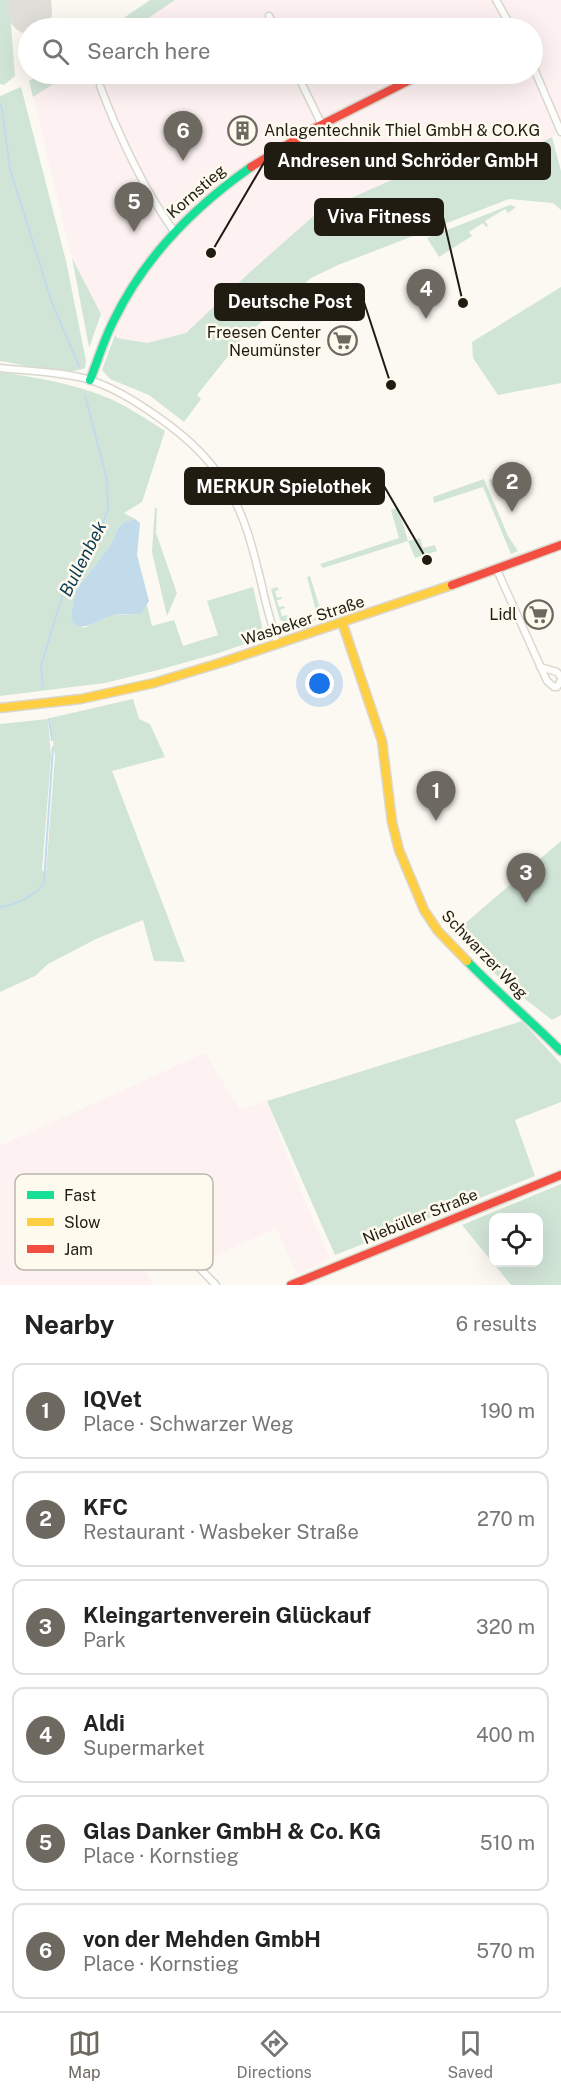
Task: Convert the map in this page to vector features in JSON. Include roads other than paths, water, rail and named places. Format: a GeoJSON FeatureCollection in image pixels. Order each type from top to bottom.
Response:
{"type":"FeatureCollection","features":[{"type":"Feature","properties":{"kind":"street"},"geometry":{"type":"LineString","coordinates":[[496,0],[506,18]]}},
{"type":"Feature","properties":{"kind":"street"},"geometry":{"type":"LineString","coordinates":[[302,84],[321,123]]}},
{"type":"Feature","properties":{"kind":"street","name":"Kornstieg"},"geometry":{"type":"LineString","coordinates":[[90,380],[108,328],[128,291],[173,230],[240,172],[321,123],[401,84]]}},
{"type":"Feature","properties":{"kind":"street"},"geometry":{"type":"LineString","coordinates":[[541,84],[561,132]]}},
{"type":"Feature","properties":{"kind":"street"},"geometry":{"type":"LineString","coordinates":[[100,86],[136,170],[173,230]]}},
{"type":"Feature","properties":{"kind":"street"},"geometry":{"type":"LineString","coordinates":[[0,368],[90,380],[140,403],[179,432],[216,470],[231,492],[254,550],[278,644]]}},
{"type":"Feature","properties":{"kind":"street","name":"Wasbeker Straße"},"geometry":{"type":"LineString","coordinates":[[0,708],[48,704],[120,690],[189,672],[497,570],[561,544]]}},
{"type":"Feature","properties":{"kind":"street"},"geometry":{"type":"LineString","coordinates":[[497,570],[540,667],[550,686],[557,687],[561,679],[557,672],[540,667]]}},
{"type":"Feature","properties":{"kind":"street","name":"Schwarzer Weg"},"geometry":{"type":"LineString","coordinates":[[342,622],[382,741],[392,822],[399,850],[424,910],[438,931],[496,991],[561,1051]]}},
{"type":"Feature","properties":{"kind":"street","name":"Niebüller Straße"},"geometry":{"type":"LineString","coordinates":[[291,1285],[561,1175]]}},
{"type":"Feature","properties":{"kind":"street"},"geometry":{"type":"LineString","coordinates":[[201,1270],[216,1285]]}},
{"type":"Feature","properties":{"kind":"water"},"geometry":{"type":"Polygon","coordinates":[[[135,519],[140,523],[137,555],[149,601],[141,614],[114,615],[87,626],[73,623],[71,615],[76,590],[110,546],[118,528],[124,522],[135,519]]]}},
{"type":"Feature","properties":{"kind":"waterway","name":"Bullenbek"},"geometry":{"type":"LineString","coordinates":[[1,104],[10,169],[52,303],[79,366]]}},
{"type":"Feature","properties":{"kind":"waterway","name":"Bullenbek"},"geometry":{"type":"LineString","coordinates":[[43,688],[41,666],[66,583],[96,539],[108,510],[107,480],[85,395]]}},
{"type":"Feature","properties":{"kind":"waterway","name":"Bullenbek"},"geometry":{"type":"LineString","coordinates":[[49,719],[52,740]]}},
{"type":"Feature","properties":{"kind":"waterway","name":"Bullenbek"},"geometry":{"type":"LineString","coordinates":[[0,907],[25,899],[37,891],[44,882],[53,747]]}},
{"type":"Feature","properties":{"kind":"place","name":"Anlagentechnik Thiel GmbH & CO.KG"},"geometry":{"type":"Point","coordinates":[243,130]}},
{"type":"Feature","properties":{"kind":"place","name":"von der Mehden GmbH"},"geometry":{"type":"Point","coordinates":[183,161]}},
{"type":"Feature","properties":{"kind":"place","name":"Glas Danker GmbH & Co. KG"},"geometry":{"type":"Point","coordinates":[134,232]}},
{"type":"Feature","properties":{"kind":"place","name":"Andresen und Schröder GmbH"},"geometry":{"type":"Point","coordinates":[211,253]}},
{"type":"Feature","properties":{"kind":"place","name":"Viva Fitness"},"geometry":{"type":"Point","coordinates":[463,303]}},
{"type":"Feature","properties":{"kind":"place","name":"Aldi"},"geometry":{"type":"Point","coordinates":[426,319]}},
{"type":"Feature","properties":{"kind":"place","name":"Freesen Center Neumünster"},"geometry":{"type":"Point","coordinates":[342,341]}},
{"type":"Feature","properties":{"kind":"place","name":"Deutsche Post"},"geometry":{"type":"Point","coordinates":[391,385]}},
{"type":"Feature","properties":{"kind":"place","name":"KFC"},"geometry":{"type":"Point","coordinates":[512,512]}},
{"type":"Feature","properties":{"kind":"place","name":"MERKUR Spielothek"},"geometry":{"type":"Point","coordinates":[427,560]}},
{"type":"Feature","properties":{"kind":"place","name":"Lidl"},"geometry":{"type":"Point","coordinates":[538,614]}},
{"type":"Feature","properties":{"kind":"place","name":"IQVet"},"geometry":{"type":"Point","coordinates":[436,821]}},
{"type":"Feature","properties":{"kind":"place","name":"Kleingartenverein Glückauf"},"geometry":{"type":"Point","coordinates":[526,903]}}]}
